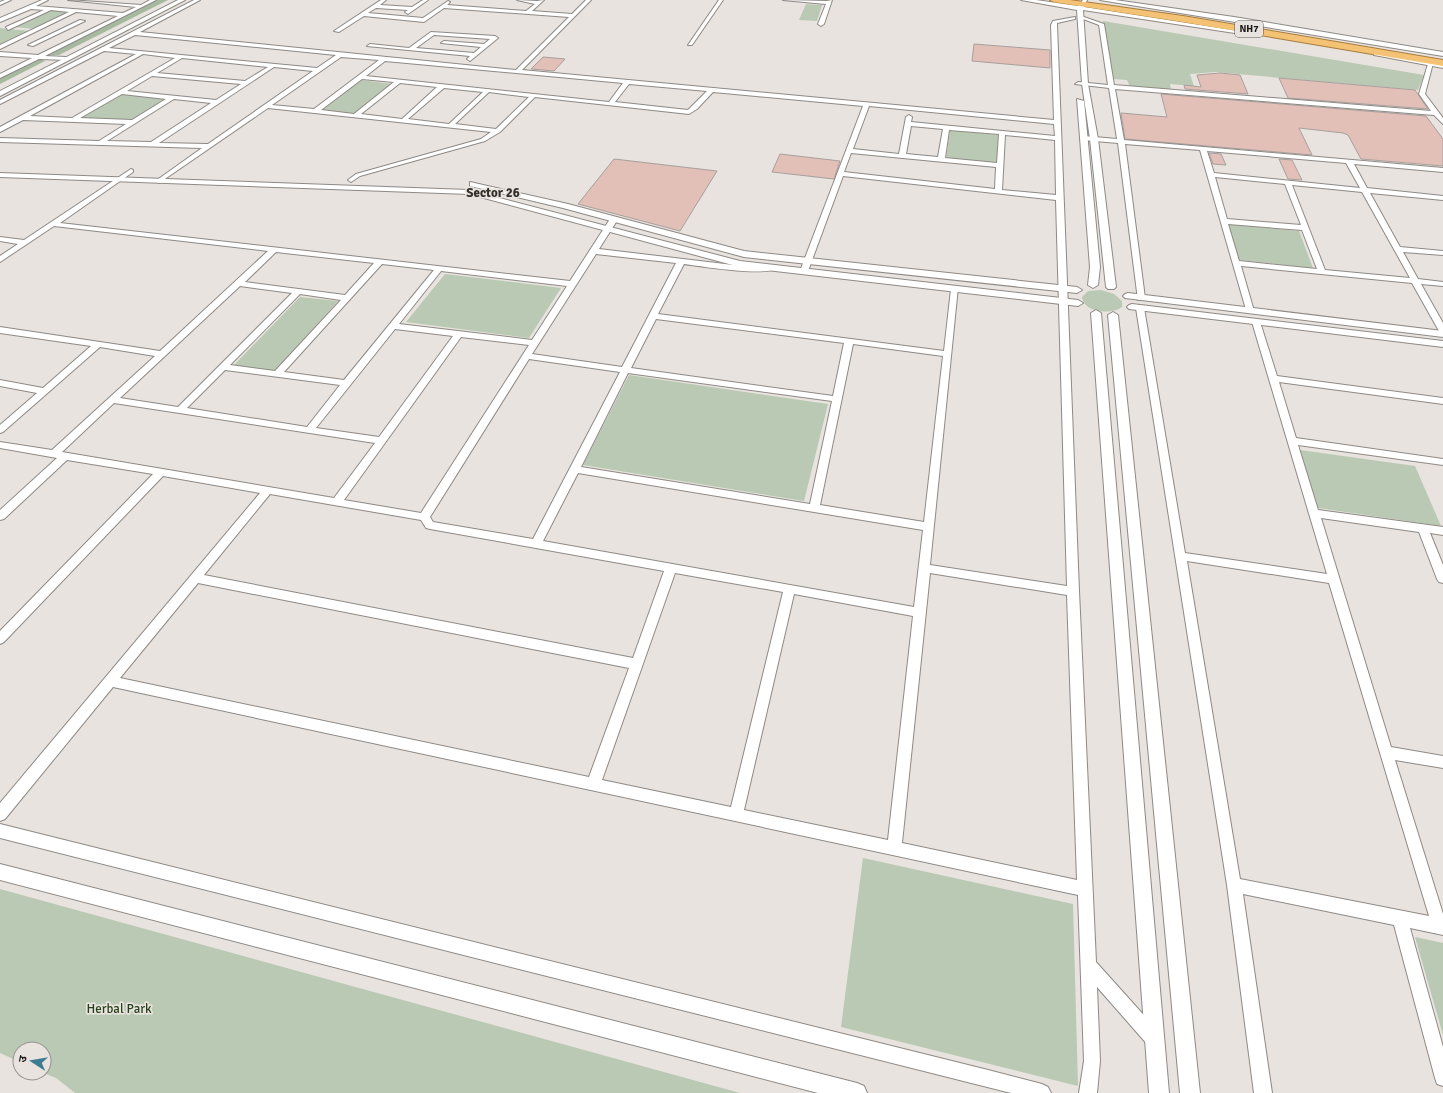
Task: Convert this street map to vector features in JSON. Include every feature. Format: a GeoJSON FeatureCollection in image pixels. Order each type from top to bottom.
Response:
{"type":"FeatureCollection","features":[{"type":"Feature","properties":{"kind":"highway","name":"NH7"},"geometry":{"type":"LineString","coordinates":[[1056,3],[1077,8],[1300,38],[1443,63]]}},
{"type":"Feature","properties":{"kind":"highway","name":"NH7"},"geometry":{"type":"LineString","coordinates":[[1077,8],[1279,30],[1443,58]]}},
{"type":"Feature","properties":{"kind":"street"},"geometry":{"type":"LineString","coordinates":[[0,4],[9,0]]}},
{"type":"Feature","properties":{"kind":"street"},"geometry":{"type":"LineString","coordinates":[[0,20],[46,0]]}},
{"type":"Feature","properties":{"kind":"street"},"geometry":{"type":"LineString","coordinates":[[70,0],[99,1],[141,6]]}},
{"type":"Feature","properties":{"kind":"street"},"geometry":{"type":"LineString","coordinates":[[119,4],[128,0]]}},
{"type":"Feature","properties":{"kind":"street"},"geometry":{"type":"LineString","coordinates":[[0,76],[154,0]]}},
{"type":"Feature","properties":{"kind":"street"},"geometry":{"type":"LineString","coordinates":[[0,87],[171,0]]}},
{"type":"Feature","properties":{"kind":"street"},"geometry":{"type":"LineString","coordinates":[[0,94],[182,0]]}},
{"type":"Feature","properties":{"kind":"street"},"geometry":{"type":"LineString","coordinates":[[0,102],[198,0]]}},
{"type":"Feature","properties":{"kind":"street"},"geometry":{"type":"LineString","coordinates":[[337,31],[384,0]]}},
{"type":"Feature","properties":{"kind":"street"},"geometry":{"type":"LineString","coordinates":[[417,0],[425,0]]}},
{"type":"Feature","properties":{"kind":"street"},"geometry":{"type":"LineString","coordinates":[[400,18],[425,0]]}},
{"type":"Feature","properties":{"kind":"street"},"geometry":{"type":"LineString","coordinates":[[362,14],[424,20],[451,0]]}},
{"type":"Feature","properties":{"kind":"street"},"geometry":{"type":"LineString","coordinates":[[519,0],[540,2]]}},
{"type":"Feature","properties":{"kind":"street"},"geometry":{"type":"LineString","coordinates":[[517,72],[589,0]]}},
{"type":"Feature","properties":{"kind":"street"},"geometry":{"type":"LineString","coordinates":[[690,44],[721,0]]}},
{"type":"Feature","properties":{"kind":"street"},"geometry":{"type":"LineString","coordinates":[[785,0],[829,1],[820,24]]}},
{"type":"Feature","properties":{"kind":"street"},"geometry":{"type":"LineString","coordinates":[[1024,0],[1056,3]]}},
{"type":"Feature","properties":{"kind":"street"},"geometry":{"type":"LineString","coordinates":[[1103,0],[1234,19],[1443,54]]}},
{"type":"Feature","properties":{"kind":"street"},"geometry":{"type":"LineString","coordinates":[[527,13],[540,2]]}},
{"type":"Feature","properties":{"kind":"street"},"geometry":{"type":"LineString","coordinates":[[375,6],[413,9]]}},
{"type":"Feature","properties":{"kind":"street"},"geometry":{"type":"LineString","coordinates":[[443,6],[572,16]]}},
{"type":"Feature","properties":{"kind":"street"},"geometry":{"type":"LineString","coordinates":[[30,7],[124,15]]}},
{"type":"Feature","properties":{"kind":"street"},"geometry":{"type":"LineString","coordinates":[[1077,8],[1082,84],[1083,138],[1095,267],[1093,285]]}},
{"type":"Feature","properties":{"kind":"street"},"geometry":{"type":"LineString","coordinates":[[1077,8],[1101,24],[1121,141],[1138,305],[1181,556],[1234,885],[1263,1093]]}},
{"type":"Feature","properties":{"kind":"street"},"geometry":{"type":"LineString","coordinates":[[1088,1093],[1092,1061],[1073,591],[1055,22],[1077,8],[1274,36],[1443,66]]}},
{"type":"Feature","properties":{"kind":"street"},"geometry":{"type":"LineString","coordinates":[[8,28],[51,9]]}},
{"type":"Feature","properties":{"kind":"street"},"geometry":{"type":"LineString","coordinates":[[0,47],[76,11]]}},
{"type":"Feature","properties":{"kind":"street"},"geometry":{"type":"LineString","coordinates":[[58,20],[106,24]]}},
{"type":"Feature","properties":{"kind":"street"},"geometry":{"type":"LineString","coordinates":[[31,45],[88,22]]}},
{"type":"Feature","properties":{"kind":"street"},"geometry":{"type":"LineString","coordinates":[[0,28],[34,31]]}},
{"type":"Feature","properties":{"kind":"street"},"geometry":{"type":"LineString","coordinates":[[411,49],[434,32],[495,38],[462,66]]}},
{"type":"Feature","properties":{"kind":"street"},"geometry":{"type":"LineString","coordinates":[[133,33],[337,53],[340,55],[1057,122]]}},
{"type":"Feature","properties":{"kind":"street"},"geometry":{"type":"LineString","coordinates":[[434,51],[455,34]]}},
{"type":"Feature","properties":{"kind":"street"},"geometry":{"type":"LineString","coordinates":[[444,42],[485,46]]}},
{"type":"Feature","properties":{"kind":"street"},"geometry":{"type":"LineString","coordinates":[[8,43],[57,48]]}},
{"type":"Feature","properties":{"kind":"street"},"geometry":{"type":"LineString","coordinates":[[370,46],[475,55]]}},
{"type":"Feature","properties":{"kind":"street"},"geometry":{"type":"LineString","coordinates":[[104,48],[318,70]]}},
{"type":"Feature","properties":{"kind":"street"},"geometry":{"type":"LineString","coordinates":[[0,130],[143,52]]}},
{"type":"Feature","properties":{"kind":"street"},"geometry":{"type":"LineString","coordinates":[[78,53],[92,54]]}},
{"type":"Feature","properties":{"kind":"street"},"geometry":{"type":"LineString","coordinates":[[0,54],[66,59]]}},
{"type":"Feature","properties":{"kind":"street"},"geometry":{"type":"LineString","coordinates":[[159,181],[340,55]]}},
{"type":"Feature","properties":{"kind":"street"},"geometry":{"type":"LineString","coordinates":[[73,120],[182,56]]}},
{"type":"Feature","properties":{"kind":"street"},"geometry":{"type":"LineString","coordinates":[[316,111],[384,59]]}},
{"type":"Feature","properties":{"kind":"street"},"geometry":{"type":"LineString","coordinates":[[1431,64],[1422,94],[1443,122]]}},
{"type":"Feature","properties":{"kind":"street"},"geometry":{"type":"LineString","coordinates":[[152,144],[274,66]]}},
{"type":"Feature","properties":{"kind":"street"},"geometry":{"type":"LineString","coordinates":[[151,74],[247,83]]}},
{"type":"Feature","properties":{"kind":"street"},"geometry":{"type":"LineString","coordinates":[[361,77],[611,102],[689,112],[695,108],[711,90]]}},
{"type":"Feature","properties":{"kind":"street"},"geometry":{"type":"LineString","coordinates":[[355,116],[399,81]]}},
{"type":"Feature","properties":{"kind":"street"},"geometry":{"type":"LineString","coordinates":[[611,102],[627,82]]}},
{"type":"Feature","properties":{"kind":"street"},"geometry":{"type":"LineString","coordinates":[[1082,84],[1436,113]]}},
{"type":"Feature","properties":{"kind":"street"},"geometry":{"type":"LineString","coordinates":[[1082,84],[1094,139],[1111,287]]}},
{"type":"Feature","properties":{"kind":"street"},"geometry":{"type":"LineString","coordinates":[[403,121],[443,85]]}},
{"type":"Feature","properties":{"kind":"street"},"geometry":{"type":"LineString","coordinates":[[450,126],[488,90]]}},
{"type":"Feature","properties":{"kind":"street"},"geometry":{"type":"LineString","coordinates":[[120,92],[218,102]]}},
{"type":"Feature","properties":{"kind":"street"},"geometry":{"type":"LineString","coordinates":[[351,180],[358,175],[483,140],[498,131],[534,95]]}},
{"type":"Feature","properties":{"kind":"street"},"geometry":{"type":"LineString","coordinates":[[101,142],[173,97]]}},
{"type":"Feature","properties":{"kind":"street"},"geometry":{"type":"LineString","coordinates":[[804,271],[866,105]]}},
{"type":"Feature","properties":{"kind":"street"},"geometry":{"type":"LineString","coordinates":[[266,106],[498,131]]}},
{"type":"Feature","properties":{"kind":"street"},"geometry":{"type":"LineString","coordinates":[[902,156],[911,109]]}},
{"type":"Feature","properties":{"kind":"street"},"geometry":{"type":"LineString","coordinates":[[22,118],[134,122]]}},
{"type":"Feature","properties":{"kind":"street"},"geometry":{"type":"LineString","coordinates":[[908,124],[1058,138]]}},
{"type":"Feature","properties":{"kind":"street"},"geometry":{"type":"LineString","coordinates":[[941,160],[946,128]]}},
{"type":"Feature","properties":{"kind":"street"},"geometry":{"type":"LineString","coordinates":[[998,191],[1002,133]]}},
{"type":"Feature","properties":{"kind":"street"},"geometry":{"type":"LineString","coordinates":[[1083,138],[1443,170]]}},
{"type":"Feature","properties":{"kind":"street"},"geometry":{"type":"LineString","coordinates":[[0,140],[209,146]]}},
{"type":"Feature","properties":{"kind":"street"},"geometry":{"type":"LineString","coordinates":[[1203,148],[1250,311]]}},
{"type":"Feature","properties":{"kind":"street"},"geometry":{"type":"LineString","coordinates":[[848,151],[1000,165]]}},
{"type":"Feature","properties":{"kind":"street"},"geometry":{"type":"LineString","coordinates":[[1349,162],[1443,332]]}},
{"type":"Feature","properties":{"kind":"street"},"geometry":{"type":"LineString","coordinates":[[0,167],[474,184],[614,219],[744,254],[1063,289],[1077,290],[1093,285],[1111,287],[1128,296],[1138,305],[1256,322],[1443,344]]}},
{"type":"Feature","properties":{"kind":"street"},"geometry":{"type":"LineString","coordinates":[[0,260],[131,171]]}},
{"type":"Feature","properties":{"kind":"street"},"geometry":{"type":"LineString","coordinates":[[840,174],[1060,198]]}},
{"type":"Feature","properties":{"kind":"street"},"geometry":{"type":"LineString","coordinates":[[0,175],[469,192],[740,264],[1078,303],[1096,313],[1113,315],[1121,314],[1138,305],[1250,311],[1443,332]]}},
{"type":"Feature","properties":{"kind":"street"},"geometry":{"type":"LineString","coordinates":[[1211,176],[1440,197],[1443,207]]}},
{"type":"Feature","properties":{"kind":"street"},"geometry":{"type":"LineString","coordinates":[[1288,183],[1322,271]]}},
{"type":"Feature","properties":{"kind":"street"},"geometry":{"type":"LineString","coordinates":[[424,517],[614,219]]}},
{"type":"Feature","properties":{"kind":"street"},"geometry":{"type":"LineString","coordinates":[[1224,221],[1305,228]]}},
{"type":"Feature","properties":{"kind":"street"},"geometry":{"type":"LineString","coordinates":[[53,224],[572,284]]}},
{"type":"Feature","properties":{"kind":"street"},"geometry":{"type":"LineString","coordinates":[[0,239],[26,243]]}},
{"type":"Feature","properties":{"kind":"street"},"geometry":{"type":"LineString","coordinates":[[1397,249],[1443,253]]}},
{"type":"Feature","properties":{"kind":"street"},"geometry":{"type":"LineString","coordinates":[[54,454],[274,250]]}},
{"type":"Feature","properties":{"kind":"street"},"geometry":{"type":"LineString","coordinates":[[593,251],[750,270],[773,268]]}},
{"type":"Feature","properties":{"kind":"street"},"geometry":{"type":"LineString","coordinates":[[536,544],[681,261]]}},
{"type":"Feature","properties":{"kind":"street"},"geometry":{"type":"LineString","coordinates":[[277,374],[380,262]]}},
{"type":"Feature","properties":{"kind":"street"},"geometry":{"type":"LineString","coordinates":[[1236,263],[1443,284]]}},
{"type":"Feature","properties":{"kind":"street"},"geometry":{"type":"LineString","coordinates":[[309,430],[439,269]]}},
{"type":"Feature","properties":{"kind":"street"},"geometry":{"type":"LineString","coordinates":[[238,283],[347,298]]}},
{"type":"Feature","properties":{"kind":"street"},"geometry":{"type":"LineString","coordinates":[[894,847],[955,289]]}},
{"type":"Feature","properties":{"kind":"street"},"geometry":{"type":"LineString","coordinates":[[1077,290],[1075,299],[1078,303]]}},
{"type":"Feature","properties":{"kind":"street"},"geometry":{"type":"LineString","coordinates":[[180,410],[298,291]]}},
{"type":"Feature","properties":{"kind":"street"},"geometry":{"type":"LineString","coordinates":[[1096,313],[1159,1093]]}},
{"type":"Feature","properties":{"kind":"street"},"geometry":{"type":"LineString","coordinates":[[1113,315],[1190,1093]]}},
{"type":"Feature","properties":{"kind":"street"},"geometry":{"type":"LineString","coordinates":[[653,316],[947,354]]}},
{"type":"Feature","properties":{"kind":"street"},"geometry":{"type":"LineString","coordinates":[[1234,885],[1441,927],[1386,752],[1256,322]]}},
{"type":"Feature","properties":{"kind":"street"},"geometry":{"type":"LineString","coordinates":[[393,326],[535,343]]}},
{"type":"Feature","properties":{"kind":"street"},"geometry":{"type":"LineString","coordinates":[[0,330],[162,354]]}},
{"type":"Feature","properties":{"kind":"street"},"geometry":{"type":"LineString","coordinates":[[337,502],[459,334]]}},
{"type":"Feature","properties":{"kind":"street"},"geometry":{"type":"LineString","coordinates":[[814,508],[849,341]]}},
{"type":"Feature","properties":{"kind":"street"},"geometry":{"type":"LineString","coordinates":[[0,430],[99,344]]}},
{"type":"Feature","properties":{"kind":"street"},"geometry":{"type":"LineString","coordinates":[[527,356],[837,399]]}},
{"type":"Feature","properties":{"kind":"street"},"geometry":{"type":"LineString","coordinates":[[224,367],[346,383]]}},
{"type":"Feature","properties":{"kind":"street"},"geometry":{"type":"LineString","coordinates":[[1273,378],[1443,401]]}},
{"type":"Feature","properties":{"kind":"street"},"geometry":{"type":"LineString","coordinates":[[0,384],[45,391]]}},
{"type":"Feature","properties":{"kind":"street"},"geometry":{"type":"LineString","coordinates":[[112,400],[381,441]]}},
{"type":"Feature","properties":{"kind":"street"},"geometry":{"type":"LineString","coordinates":[[1292,441],[1443,462]]}},
{"type":"Feature","properties":{"kind":"street"},"geometry":{"type":"LineString","coordinates":[[0,444],[424,517],[430,525],[919,612]]}},
{"type":"Feature","properties":{"kind":"street"},"geometry":{"type":"LineString","coordinates":[[0,516],[65,456]]}},
{"type":"Feature","properties":{"kind":"street"},"geometry":{"type":"LineString","coordinates":[[575,469],[928,527]]}},
{"type":"Feature","properties":{"kind":"street"},"geometry":{"type":"LineString","coordinates":[[0,639],[161,472]]}},
{"type":"Feature","properties":{"kind":"street"},"geometry":{"type":"LineString","coordinates":[[0,814],[268,490]]}},
{"type":"Feature","properties":{"kind":"street"},"geometry":{"type":"LineString","coordinates":[[1314,513],[1443,531]]}},
{"type":"Feature","properties":{"kind":"street"},"geometry":{"type":"LineString","coordinates":[[1423,528],[1443,579]]}},
{"type":"Feature","properties":{"kind":"street"},"geometry":{"type":"LineString","coordinates":[[1181,556],[1334,579]]}},
{"type":"Feature","properties":{"kind":"street"},"geometry":{"type":"LineString","coordinates":[[594,783],[671,568]]}},
{"type":"Feature","properties":{"kind":"street"},"geometry":{"type":"LineString","coordinates":[[924,568],[1073,591]]}},
{"type":"Feature","properties":{"kind":"street"},"geometry":{"type":"LineString","coordinates":[[196,578],[637,664]]}},
{"type":"Feature","properties":{"kind":"street"},"geometry":{"type":"LineString","coordinates":[[736,814],[789,589]]}},
{"type":"Feature","properties":{"kind":"street"},"geometry":{"type":"LineString","coordinates":[[110,681],[1086,889]]}},
{"type":"Feature","properties":{"kind":"street"},"geometry":{"type":"LineString","coordinates":[[1386,752],[1443,762]]}},
{"type":"Feature","properties":{"kind":"street"},"geometry":{"type":"LineString","coordinates":[[0,831],[1042,1093]]}},
{"type":"Feature","properties":{"kind":"street"},"geometry":{"type":"LineString","coordinates":[[0,872],[857,1093]]}},
{"type":"Feature","properties":{"kind":"street"},"geometry":{"type":"LineString","coordinates":[[1400,918],[1443,1078]]}},
{"type":"Feature","properties":{"kind":"street"},"geometry":{"type":"LineString","coordinates":[[1089,966],[1155,1040]]}},
{"type":"Feature","properties":{"kind":"green space"},"geometry":{"type":"Polygon","coordinates":[[[157,0],[168,0],[59,55],[45,55],[157,0]]]}},
{"type":"Feature","properties":{"kind":"green space"},"geometry":{"type":"Polygon","coordinates":[[[806,4],[822,5],[817,21],[799,20],[806,4]]]}},
{"type":"Feature","properties":{"kind":"green space"},"geometry":{"type":"Polygon","coordinates":[[[53,9],[72,11],[34,29],[14,27],[53,9]]]}},
{"type":"Feature","properties":{"kind":"green space"},"geometry":{"type":"Polygon","coordinates":[[[1103,21],[1424,75],[1418,90],[1215,72],[1190,74],[1194,86],[1170,84],[1171,90],[1130,87],[1127,80],[1113,79],[1103,21]]]}},
{"type":"Feature","properties":{"kind":"green space"},"geometry":{"type":"Polygon","coordinates":[[[0,28],[30,31],[0,45],[0,28]]]}},
{"type":"Feature","properties":{"kind":"green space"},"geometry":{"type":"Polygon","coordinates":[[[38,59],[45,61],[0,84],[0,77],[38,59]]]}},
{"type":"Feature","properties":{"kind":"green space"},"geometry":{"type":"Polygon","coordinates":[[[361,80],[393,84],[354,114],[321,111],[361,80]]]}},
{"type":"Feature","properties":{"kind":"green space"},"geometry":{"type":"Polygon","coordinates":[[[121,94],[168,99],[133,121],[80,119],[121,94]]]}},
{"type":"Feature","properties":{"kind":"green space"},"geometry":{"type":"Polygon","coordinates":[[[950,130],[998,135],[997,163],[946,159],[950,130]]]}},
{"type":"Feature","properties":{"kind":"green space"},"geometry":{"type":"Polygon","coordinates":[[[1228,224],[1299,231],[1313,268],[1239,260],[1228,224]]]}},
{"type":"Feature","properties":{"kind":"green space"},"geometry":{"type":"Polygon","coordinates":[[[445,274],[561,288],[529,338],[406,322],[445,274]]]}},
{"type":"Feature","properties":{"kind":"green space"},"geometry":{"type":"Polygon","coordinates":[[[1101,290],[1114,294],[1122,301],[1122,307],[1117,310],[1105,312],[1093,309],[1084,302],[1082,297],[1088,291],[1101,290]]]}},
{"type":"Feature","properties":{"kind":"green space"},"geometry":{"type":"Polygon","coordinates":[[[300,297],[338,301],[275,371],[234,365],[300,297]]]}},
{"type":"Feature","properties":{"kind":"green space"},"geometry":{"type":"Polygon","coordinates":[[[629,375],[828,404],[804,501],[583,465],[629,375]]]}},
{"type":"Feature","properties":{"kind":"green space"},"geometry":{"type":"Polygon","coordinates":[[[1300,450],[1415,466],[1441,526],[1318,508],[1300,450]]]}},
{"type":"Feature","properties":{"kind":"green space"},"geometry":{"type":"Polygon","coordinates":[[[863,858],[1073,904],[1078,1086],[841,1027],[863,858]]]}},
{"type":"Feature","properties":{"kind":"green space","name":"Herbal Park"},"geometry":{"type":"Polygon","coordinates":[[[0,889],[740,1093],[75,1093],[52,1076],[52,1041],[12,1041],[12,1058],[0,1053],[0,889]]]}},
{"type":"Feature","properties":{"kind":"green space"},"geometry":{"type":"Polygon","coordinates":[[[1415,937],[1443,943],[1443,1035],[1415,937]]]}},
{"type":"Feature","properties":{"kind":"building"},"geometry":{"type":"Polygon","coordinates":[[[974,44],[1050,50],[1050,68],[972,61],[974,44]]]}},
{"type":"Feature","properties":{"kind":"building"},"geometry":{"type":"Polygon","coordinates":[[[543,57],[565,59],[554,71],[531,69],[543,57]]]}},
{"type":"Feature","properties":{"kind":"building"},"geometry":{"type":"Polygon","coordinates":[[[1220,73],[1240,75],[1248,94],[1185,89],[1184,85],[1201,87],[1197,75],[1220,73]]]}},
{"type":"Feature","properties":{"kind":"building"},"geometry":{"type":"Polygon","coordinates":[[[1279,78],[1415,90],[1428,109],[1288,98],[1279,78]]]}},
{"type":"Feature","properties":{"kind":"building"},"geometry":{"type":"Polygon","coordinates":[[[1161,94],[1426,116],[1443,139],[1443,166],[1361,159],[1348,135],[1343,133],[1299,128],[1312,155],[1125,139],[1121,113],[1167,117],[1161,94]]]}},
{"type":"Feature","properties":{"kind":"building"},"geometry":{"type":"Polygon","coordinates":[[[1209,153],[1221,154],[1226,165],[1213,164],[1209,153]]]}},
{"type":"Feature","properties":{"kind":"building"},"geometry":{"type":"Polygon","coordinates":[[[780,154],[840,161],[834,179],[772,172],[780,154]]]}},
{"type":"Feature","properties":{"kind":"building"},"geometry":{"type":"Polygon","coordinates":[[[614,159],[717,171],[680,231],[578,204],[614,159]]]}},
{"type":"Feature","properties":{"kind":"building"},"geometry":{"type":"Polygon","coordinates":[[[1279,159],[1292,160],[1302,180],[1288,179],[1279,159]]]}},
{"type":"Feature","properties":{"kind":"district","name":"Sector 26"},"geometry":{"type":"Point","coordinates":[493,193]}}]}
